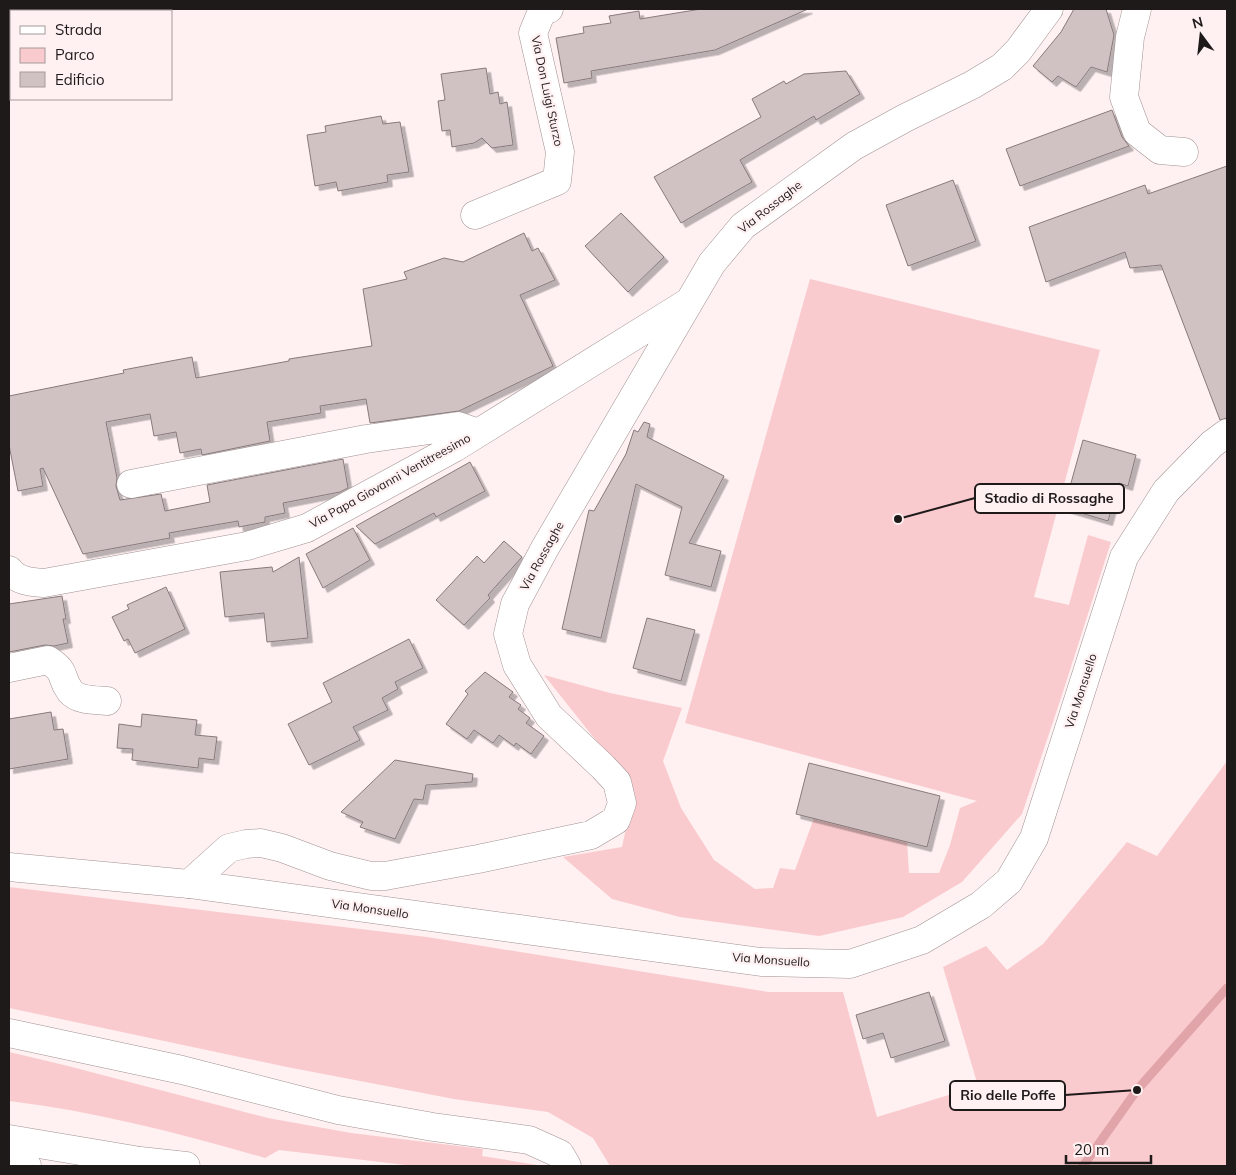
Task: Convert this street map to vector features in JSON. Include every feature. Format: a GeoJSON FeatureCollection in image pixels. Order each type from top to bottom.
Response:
{"type":"FeatureCollection","features":[{"type":"Feature","properties":{"kind":"street","name":"Via Don Luigi Sturzo"},"geometry":{"type":"LineString","coordinates":[[475,215],[557,180],[560,152],[532,33],[542,11],[549,9]]}},
{"type":"Feature","properties":{"kind":"street","name":"Via Rossaghe"},"geometry":{"type":"LineString","coordinates":[[189,884],[229,848],[246,844],[282,848],[330,866],[371,876],[385,876],[478,860],[591,835],[616,820],[622,803],[617,782],[549,716],[517,665],[508,634],[515,604],[545,548],[712,263],[743,226],[854,146],[904,118],[972,85],[1002,67],[1018,51],[1048,9]]}},
{"type":"Feature","properties":{"kind":"street"},"geometry":{"type":"LineString","coordinates":[[1137,9],[1130,37],[1124,97],[1137,132],[1160,150],[1184,152]]}},
{"type":"Feature","properties":{"kind":"street","name":"Via Papa Giovanni Ventitreesimo"},"geometry":{"type":"LineString","coordinates":[[15,579],[44,583],[247,546],[307,528],[454,448],[691,301]]}},
{"type":"Feature","properties":{"kind":"street"},"geometry":{"type":"LineString","coordinates":[[131,484],[375,437],[458,426],[478,433]]}},
{"type":"Feature","properties":{"kind":"street","name":"Via Monsuello"},"geometry":{"type":"LineString","coordinates":[[9,867],[189,884],[761,962],[850,964],[922,940],[981,905],[1009,881],[1034,838],[1124,557],[1166,491],[1212,444],[1227,433]]}},
{"type":"Feature","properties":{"kind":"street"},"geometry":{"type":"LineString","coordinates":[[9,668],[48,660],[60,668],[71,692],[86,700],[107,701]]}},
{"type":"Feature","properties":{"kind":"street"},"geometry":{"type":"LineString","coordinates":[[9,1033],[182,1070],[338,1110],[433,1127],[529,1140],[560,1154],[567,1166]]}},
{"type":"Feature","properties":{"kind":"street"},"geometry":{"type":"LineString","coordinates":[[9,1139],[66,1155],[186,1166]]}},
{"type":"Feature","properties":{"kind":"street"},"geometry":{"type":"LineString","coordinates":[[9,1147],[27,1166]]}},
{"type":"Feature","properties":{"kind":"green space"},"geometry":{"type":"Polygon","coordinates":[[[810,279],[1100,350],[1034,597],[1069,605],[1088,535],[1111,542],[1022,814],[962,882],[903,917],[819,936],[680,917],[612,899],[563,857],[622,847],[630,810],[610,758],[544,675],[610,693],[682,708],[663,761],[681,808],[714,860],[755,889],[773,888],[780,868],[795,870],[814,818],[907,842],[909,873],[939,873],[950,845],[960,808],[977,801],[685,723],[810,279]]]}},
{"type":"Feature","properties":{"kind":"green space"},"geometry":{"type":"Polygon","coordinates":[[[1227,761],[1227,1166],[610,1166],[593,1138],[548,1112],[454,1099],[287,1067],[9,1008],[9,887],[427,937],[768,992],[843,992],[877,1117],[978,1086],[943,967],[986,946],[1007,970],[1043,944],[1127,842],[1157,856],[1227,761]]]}},
{"type":"Feature","properties":{"kind":"green space"},"geometry":{"type":"Polygon","coordinates":[[[9,1052],[268,1118],[351,1133],[483,1149],[482,1156],[543,1166],[414,1166],[279,1150],[265,1158],[138,1124],[41,1105],[9,1101],[9,1052]]]}},
{"type":"Feature","properties":{"kind":"building"},"geometry":{"type":"Polygon","coordinates":[[[701,9],[808,9],[715,50],[591,71],[592,78],[564,83],[556,38],[584,33],[583,27],[611,23],[609,16],[639,11],[640,19],[701,9]]]}},
{"type":"Feature","properties":{"kind":"building"},"geometry":{"type":"Polygon","coordinates":[[[1074,9],[1106,9],[1114,35],[1107,72],[1091,67],[1076,87],[1058,76],[1052,82],[1033,66],[1061,32],[1074,9]]]}},
{"type":"Feature","properties":{"kind":"building"},"geometry":{"type":"Polygon","coordinates":[[[486,68],[490,94],[498,92],[500,104],[507,102],[513,145],[492,148],[482,138],[474,143],[452,147],[450,130],[442,131],[438,101],[445,100],[441,74],[486,68]]]}},
{"type":"Feature","properties":{"kind":"building"},"geometry":{"type":"Polygon","coordinates":[[[846,71],[860,94],[816,120],[814,116],[740,160],[752,182],[681,223],[654,177],[761,117],[752,99],[784,81],[786,84],[804,74],[846,71]]]}},
{"type":"Feature","properties":{"kind":"building"},"geometry":{"type":"Polygon","coordinates":[[[1112,110],[1122,137],[1129,146],[1020,186],[1006,149],[1112,110]]]}},
{"type":"Feature","properties":{"kind":"building"},"geometry":{"type":"Polygon","coordinates":[[[381,116],[383,124],[400,122],[409,172],[387,175],[388,182],[338,191],[336,182],[315,186],[307,135],[326,132],[325,126],[381,116]]]}},
{"type":"Feature","properties":{"kind":"building"},"geometry":{"type":"Polygon","coordinates":[[[1227,166],[1227,418],[1220,420],[1161,265],[1130,268],[1125,252],[1046,282],[1029,227],[1145,185],[1148,194],[1227,166]]]}},
{"type":"Feature","properties":{"kind":"building"},"geometry":{"type":"Polygon","coordinates":[[[953,180],[976,241],[908,266],[886,205],[953,180]]]}},
{"type":"Feature","properties":{"kind":"building"},"geometry":{"type":"Polygon","coordinates":[[[621,213],[664,257],[628,292],[585,246],[621,213]]]}},
{"type":"Feature","properties":{"kind":"building"},"geometry":{"type":"Polygon","coordinates":[[[524,233],[532,251],[538,248],[555,280],[520,295],[553,366],[459,411],[370,423],[366,399],[320,406],[321,413],[267,422],[270,441],[202,455],[201,449],[180,453],[176,432],[154,436],[150,414],[106,422],[120,500],[161,494],[165,511],[210,502],[207,485],[343,459],[348,488],[340,492],[283,503],[285,513],[265,517],[265,522],[239,527],[238,521],[169,533],[170,538],[83,554],[43,468],[40,469],[43,486],[18,491],[9,445],[9,396],[124,373],[123,370],[192,357],[196,378],[289,361],[289,359],[372,346],[363,289],[407,279],[404,272],[444,258],[463,262],[524,233]]]}},
{"type":"Feature","properties":{"kind":"building"},"geometry":{"type":"Polygon","coordinates":[[[644,422],[650,424],[647,437],[724,476],[689,543],[721,551],[711,587],[665,575],[682,507],[636,484],[601,638],[562,629],[589,510],[594,511],[626,454],[634,430],[638,432],[644,422]]]}},
{"type":"Feature","properties":{"kind":"building"},"geometry":{"type":"Polygon","coordinates":[[[1083,440],[1136,455],[1128,486],[1119,483],[1108,521],[1064,508],[1083,440]]]}},
{"type":"Feature","properties":{"kind":"building"},"geometry":{"type":"Polygon","coordinates":[[[470,462],[485,491],[436,517],[434,513],[375,544],[356,526],[470,462]]]}},
{"type":"Feature","properties":{"kind":"building"},"geometry":{"type":"Polygon","coordinates":[[[353,528],[370,560],[323,588],[306,554],[353,528]]]}},
{"type":"Feature","properties":{"kind":"building"},"geometry":{"type":"Polygon","coordinates":[[[504,541],[522,557],[488,595],[490,598],[464,625],[436,600],[477,556],[484,563],[504,541]]]}},
{"type":"Feature","properties":{"kind":"building"},"geometry":{"type":"Polygon","coordinates":[[[299,557],[308,638],[267,642],[264,613],[225,617],[220,572],[272,567],[273,572],[299,557]]]}},
{"type":"Feature","properties":{"kind":"building"},"geometry":{"type":"Polygon","coordinates":[[[166,587],[185,629],[135,653],[128,639],[124,641],[112,617],[129,609],[127,605],[166,587]]]}},
{"type":"Feature","properties":{"kind":"building"},"geometry":{"type":"Polygon","coordinates":[[[62,596],[66,619],[63,619],[68,643],[9,652],[9,604],[62,596]]]}},
{"type":"Feature","properties":{"kind":"building"},"geometry":{"type":"Polygon","coordinates":[[[647,618],[695,630],[681,681],[633,668],[647,618]]]}},
{"type":"Feature","properties":{"kind":"building"},"geometry":{"type":"Polygon","coordinates":[[[409,639],[423,668],[395,682],[398,689],[382,698],[388,710],[353,727],[360,740],[309,765],[288,724],[332,702],[323,683],[409,639]]]}},
{"type":"Feature","properties":{"kind":"building"},"geometry":{"type":"Polygon","coordinates":[[[485,672],[513,692],[509,697],[521,705],[518,709],[530,718],[526,723],[544,736],[531,754],[516,743],[514,746],[499,735],[493,743],[474,730],[467,739],[446,724],[468,694],[465,691],[485,672]]]}},
{"type":"Feature","properties":{"kind":"building"},"geometry":{"type":"Polygon","coordinates":[[[51,712],[54,730],[63,729],[68,759],[9,769],[9,719],[51,712]]]}},
{"type":"Feature","properties":{"kind":"building"},"geometry":{"type":"Polygon","coordinates":[[[142,714],[197,720],[195,735],[217,737],[214,760],[199,758],[198,768],[132,760],[133,749],[117,748],[119,724],[141,727],[142,714]]]}},
{"type":"Feature","properties":{"kind":"building"},"geometry":{"type":"Polygon","coordinates":[[[395,760],[473,774],[472,782],[426,785],[423,800],[414,799],[395,839],[360,827],[363,822],[341,812],[395,760]]]}},
{"type":"Feature","properties":{"kind":"building"},"geometry":{"type":"Polygon","coordinates":[[[809,763],[940,796],[927,847],[796,814],[809,763]]]}},
{"type":"Feature","properties":{"kind":"building"},"geometry":{"type":"Polygon","coordinates":[[[929,992],[945,1041],[891,1058],[883,1033],[863,1039],[856,1015],[929,992]]]}},
{"type":"Feature","properties":{"kind":"waterway"},"geometry":{"type":"LineString","coordinates":[[1083,1166],[1137,1090],[1227,988]]}},
{"type":"Feature","properties":{"kind":"place","name":"Stadio di Rossaghe"},"geometry":{"type":"Point","coordinates":[898,519]}},
{"type":"Feature","properties":{"kind":"place","name":"Rio delle Poffe"},"geometry":{"type":"Point","coordinates":[1137,1090]}}]}
